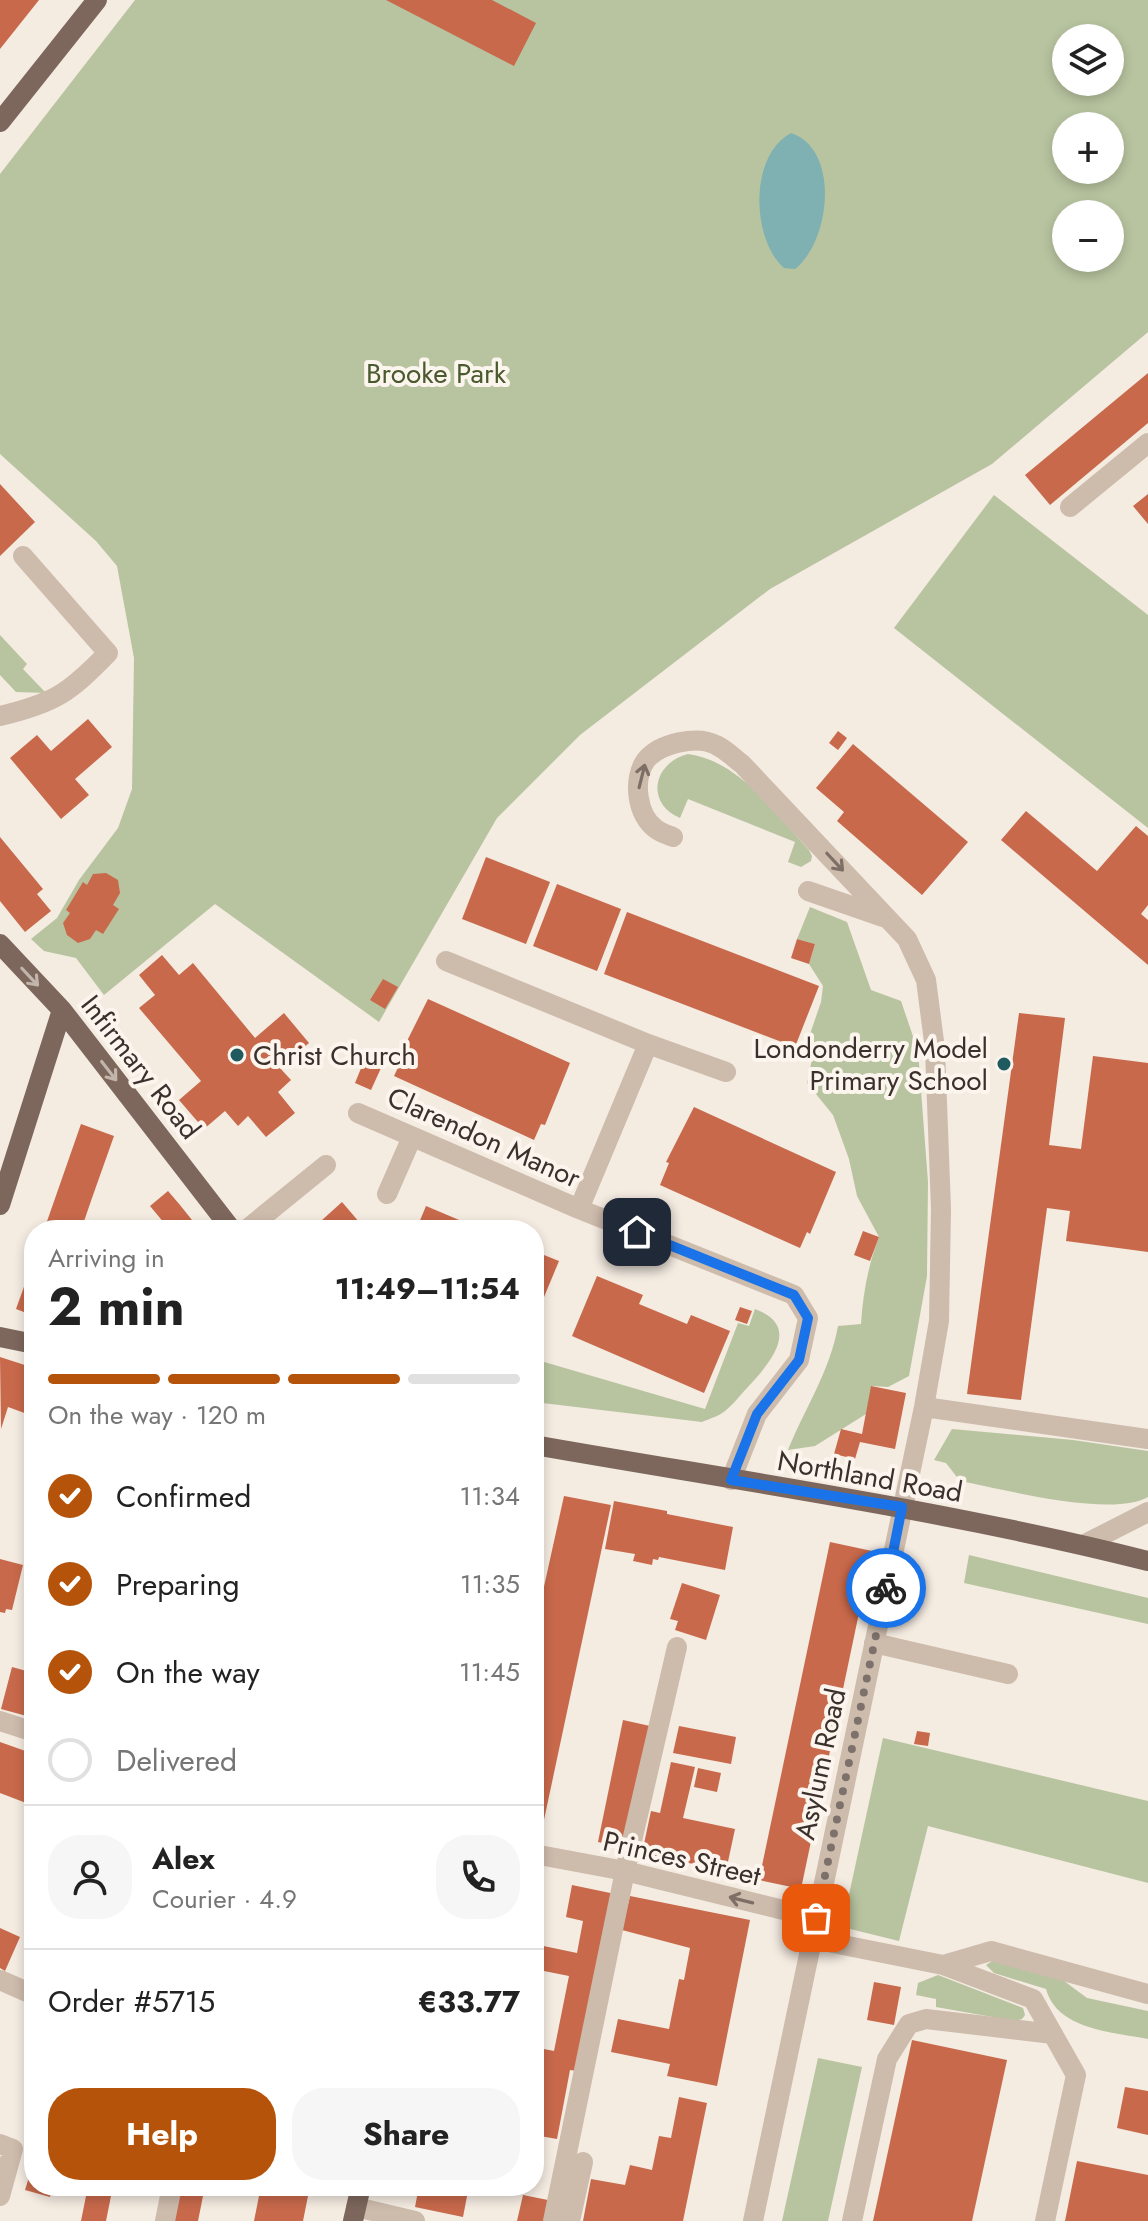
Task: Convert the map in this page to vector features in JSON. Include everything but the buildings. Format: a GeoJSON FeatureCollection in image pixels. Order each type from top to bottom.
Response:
{"type":"FeatureCollection","features":[{"type":"Feature","properties":{"kind":"main road"},"geometry":{"type":"LineString","coordinates":[[0,122],[97,0]]}},
{"type":"Feature","properties":{"kind":"main road","name":"Infirmary Road"},"geometry":{"type":"LineString","coordinates":[[0,944],[62,1010],[224,1220]]}},
{"type":"Feature","properties":{"kind":"main road"},"geometry":{"type":"LineString","coordinates":[[0,1205],[62,1010]]}},
{"type":"Feature","properties":{"kind":"main road"},"geometry":{"type":"LineString","coordinates":[[0,1337],[24,1342]]}},
{"type":"Feature","properties":{"kind":"main road","name":"Northland Road"},"geometry":{"type":"LineString","coordinates":[[544,1447],[902,1507],[1148,1561]]}},
{"type":"Feature","properties":{"kind":"street"},"geometry":{"type":"LineString","coordinates":[[1070,507],[1148,443]]}},
{"type":"Feature","properties":{"kind":"street"},"geometry":{"type":"LineString","coordinates":[[0,716],[48,703],[76,685],[108,653],[23,556]]}},
{"type":"Feature","properties":{"kind":"street","name":"Asylum Road"},"geometry":{"type":"LineString","coordinates":[[673,837],[654,829],[641,809],[638,781],[646,760],[663,748],[689,741],[715,743],[742,764],[907,939],[926,980],[935,1049],[941,1209],[939,1321],[924,1407],[753,2221]]}},
{"type":"Feature","properties":{"kind":"street"},"geometry":{"type":"LineString","coordinates":[[808,891],[887,919]]}},
{"type":"Feature","properties":{"kind":"street"},"geometry":{"type":"LineString","coordinates":[[446,961],[648,1044],[726,1072]]}},
{"type":"Feature","properties":{"kind":"street"},"geometry":{"type":"LineString","coordinates":[[579,1209],[648,1044]]}},
{"type":"Feature","properties":{"kind":"street","name":"Clarendon Manor"},"geometry":{"type":"LineString","coordinates":[[358,1113],[579,1209],[794,1295],[808,1318],[799,1360],[757,1414],[731,1480]]}},
{"type":"Feature","properties":{"kind":"street"},"geometry":{"type":"LineString","coordinates":[[387,1194],[412,1137]]}},
{"type":"Feature","properties":{"kind":"street"},"geometry":{"type":"LineString","coordinates":[[258,1220],[326,1165]]}},
{"type":"Feature","properties":{"kind":"street"},"geometry":{"type":"LineString","coordinates":[[924,1407],[1148,1439]]}},
{"type":"Feature","properties":{"kind":"street"},"geometry":{"type":"LineString","coordinates":[[1083,1545],[1148,1512]]}},
{"type":"Feature","properties":{"kind":"street"},"geometry":{"type":"LineString","coordinates":[[874,1643],[1008,1674]]}},
{"type":"Feature","properties":{"kind":"street"},"geometry":{"type":"LineString","coordinates":[[553,2221],[625,1871],[677,1647]]}},
{"type":"Feature","properties":{"kind":"street"},"geometry":{"type":"LineString","coordinates":[[0,1721],[24,1729]]}},
{"type":"Feature","properties":{"kind":"street","name":"Princes Street"},"geometry":{"type":"LineString","coordinates":[[544,1856],[625,1871],[943,1965],[1033,1999],[1076,2075],[1045,2221]]}},
{"type":"Feature","properties":{"kind":"street"},"geometry":{"type":"LineString","coordinates":[[943,1965],[991,1951],[1148,1994]]}},
{"type":"Feature","properties":{"kind":"street"},"geometry":{"type":"LineString","coordinates":[[0,1980],[24,1991]]}},
{"type":"Feature","properties":{"kind":"street"},"geometry":{"type":"LineString","coordinates":[[852,2221],[887,2059],[909,2024],[926,2019],[1053,2034]]}},
{"type":"Feature","properties":{"kind":"street"},"geometry":{"type":"LineString","coordinates":[[0,2144],[13,2149],[0,2196]]}},
{"type":"Feature","properties":{"kind":"street"},"geometry":{"type":"LineString","coordinates":[[570,2221],[583,2162]]}},
{"type":"Feature","properties":{"kind":"street"},"geometry":{"type":"LineString","coordinates":[[165,2221],[170,2196]]}},
{"type":"Feature","properties":{"kind":"street"},"geometry":{"type":"LineString","coordinates":[[355,2214],[415,2221]]}},
{"type":"Feature","properties":{"kind":"green space","name":"Brooke Park"},"geometry":{"type":"Polygon","coordinates":[[[135,0],[1148,0],[1148,332],[992,464],[770,589],[580,735],[497,818],[379,1022],[215,904],[104,995],[76,958],[44,951],[31,939],[57,918],[79,880],[118,828],[132,789],[134,658],[117,566],[96,541],[0,454],[0,174],[135,0]]]}},
{"type":"Feature","properties":{"kind":"green space"},"geometry":{"type":"Polygon","coordinates":[[[994,495],[1148,615],[1148,828],[894,628],[994,495]]]}},
{"type":"Feature","properties":{"kind":"green space"},"geometry":{"type":"Polygon","coordinates":[[[0,635],[27,664],[23,669],[46,693],[16,692],[0,675],[0,635]]]}},
{"type":"Feature","properties":{"kind":"green space"},"geometry":{"type":"Polygon","coordinates":[[[688,754],[724,767],[755,791],[809,850],[811,861],[801,867],[788,862],[795,842],[688,799],[680,818],[669,811],[658,794],[661,774],[676,759],[688,754]]]}},
{"type":"Feature","properties":{"kind":"green space"},"geometry":{"type":"Polygon","coordinates":[[[810,907],[847,922],[871,990],[901,1001],[918,1051],[928,1182],[927,1276],[909,1376],[888,1387],[872,1386],[866,1414],[815,1446],[788,1450],[823,1374],[838,1326],[861,1324],[867,1280],[879,1237],[857,1196],[849,1159],[833,1115],[807,1083],[814,1050],[809,1037],[823,986],[809,964],[815,944],[797,939],[810,907]]]}},
{"type":"Feature","properties":{"kind":"green space"},"geometry":{"type":"Polygon","coordinates":[[[755,1309],[777,1326],[779,1336],[772,1357],[728,1409],[702,1422],[544,1403],[544,1362],[705,1409],[738,1323],[749,1326],[755,1309]]]}},
{"type":"Feature","properties":{"kind":"green space"},"geometry":{"type":"Polygon","coordinates":[[[952,1429],[1073,1440],[1148,1451],[1148,1497],[1131,1503],[1084,1503],[960,1481],[946,1463],[934,1460],[952,1429]]]}},
{"type":"Feature","properties":{"kind":"green space"},"geometry":{"type":"Polygon","coordinates":[[[969,1555],[1148,1598],[1148,1624],[964,1583],[969,1555]]]}},
{"type":"Feature","properties":{"kind":"green space"},"geometry":{"type":"Polygon","coordinates":[[[883,1738],[1148,1801],[1148,1883],[928,1826],[899,1941],[842,1927],[883,1738]]]}},
{"type":"Feature","properties":{"kind":"green space"},"geometry":{"type":"Polygon","coordinates":[[[997,1958],[1052,1972],[1087,1998],[1148,2011],[1148,2039],[1103,2031],[1074,2021],[1052,2003],[1046,1989],[994,1973],[986,1965],[997,1958]]]}},
{"type":"Feature","properties":{"kind":"green space"},"geometry":{"type":"Polygon","coordinates":[[[938,1975],[1023,2008],[1025,2015],[1015,2021],[936,2007],[936,1999],[916,1995],[918,1983],[938,1975]]]}},
{"type":"Feature","properties":{"kind":"green space"},"geometry":{"type":"Polygon","coordinates":[[[818,2058],[862,2067],[828,2221],[782,2221],[818,2058]]]}},
{"type":"Feature","properties":{"kind":"water"},"geometry":{"type":"Polygon","coordinates":[[[791,133],[807,143],[818,158],[825,197],[816,239],[795,269],[784,268],[773,255],[765,238],[759,198],[768,159],[777,144],[791,133]]]}},
{"type":"Feature","properties":{"kind":"way so far"},"geometry":{"type":"LineString","coordinates":[[816,1918],[886,1588]]}},
{"type":"Feature","properties":{"kind":"place","name":"Christ Church"},"geometry":{"type":"Point","coordinates":[237,1055]}},
{"type":"Feature","properties":{"kind":"place","name":"Londonderry Model Primary School"},"geometry":{"type":"Point","coordinates":[1004,1064]}},
{"type":"Feature","properties":{"kind":"route"},"geometry":{"type":"LineString","coordinates":[[637,1232],[794,1295],[808,1318],[799,1360],[757,1414],[731,1480],[902,1507],[886,1588]]}}]}
